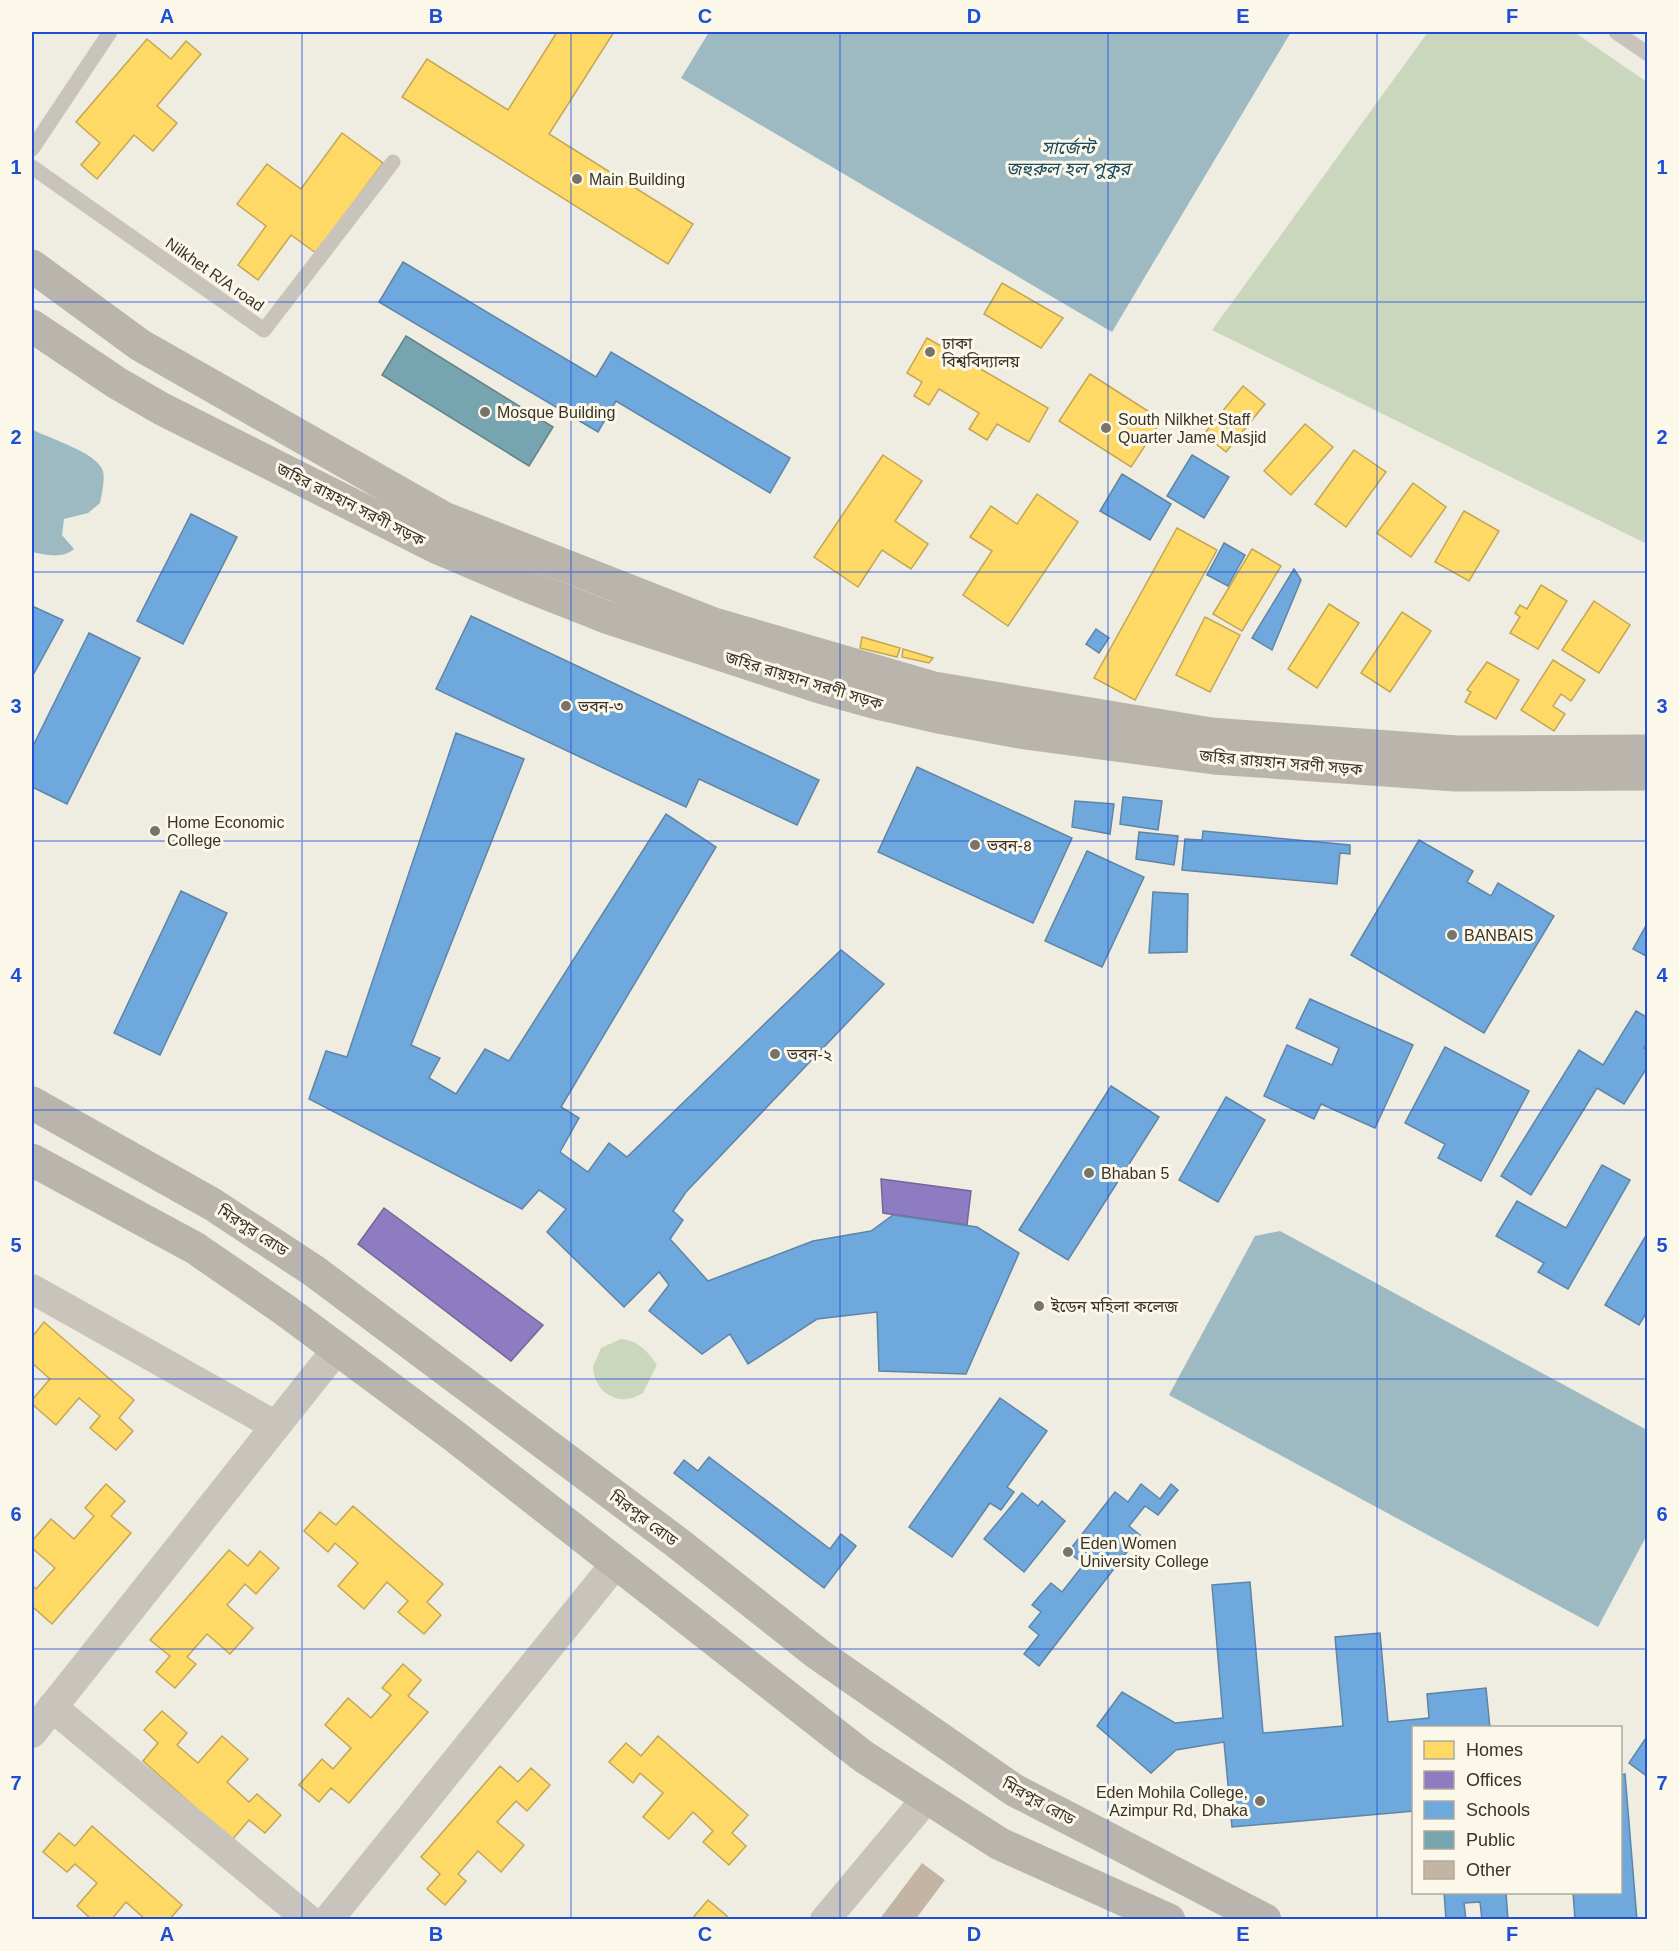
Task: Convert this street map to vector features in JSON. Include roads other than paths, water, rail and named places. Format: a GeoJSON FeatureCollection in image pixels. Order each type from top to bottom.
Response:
{"type":"FeatureCollection","features":[{"type":"Feature","properties":{"kind":"main road"},"geometry":{"type":"LineString","coordinates":[[32,266],[140,345],[444,518],[714,624],[934,687],[1211,734],[1457,752],[1647,751]]}},
{"type":"Feature","properties":{"kind":"main road","name":"জহির রায়হান সরণী সড়ক"},"geometry":{"type":"LineString","coordinates":[[32,326],[117,383],[162,409],[436,547],[606,617],[820,687],[938,717],[1025,733],[1214,758],[1456,775],[1647,774]]}},
{"type":"Feature","properties":{"kind":"main road","name":"মিরপুর রোড"},"geometry":{"type":"LineString","coordinates":[[32,1103],[212,1204],[314,1271],[675,1541],[818,1654],[1014,1790],[1265,1920]]}},
{"type":"Feature","properties":{"kind":"main road"},"geometry":{"type":"LineString","coordinates":[[32,1160],[195,1248],[337,1349],[453,1435],[864,1757],[926,1799],[1000,1844],[1169,1920]]}},
{"type":"Feature","properties":{"kind":"street"},"geometry":{"type":"LineString","coordinates":[[32,1289],[276,1426]]}},
{"type":"Feature","properties":{"kind":"street"},"geometry":{"type":"LineString","coordinates":[[32,1733],[337,1349]]}},
{"type":"Feature","properties":{"kind":"street"},"geometry":{"type":"LineString","coordinates":[[328,1920],[616,1563]]}},
{"type":"Feature","properties":{"kind":"street"},"geometry":{"type":"LineString","coordinates":[[52,1707],[309,1920]]}},
{"type":"Feature","properties":{"kind":"street"},"geometry":{"type":"LineString","coordinates":[[825,1920],[926,1799]]}},
{"type":"Feature","properties":{"kind":"lane"},"geometry":{"type":"LineString","coordinates":[[32,149],[110,32]]}},
{"type":"Feature","properties":{"kind":"lane"},"geometry":{"type":"LineString","coordinates":[[1616,32],[1647,54]]}},
{"type":"Feature","properties":{"kind":"lane","name":"Nilkhet R/A road"},"geometry":{"type":"LineString","coordinates":[[32,167],[264,330],[393,162]]}},
{"type":"Feature","properties":{"kind":"water","name":"সার্জেন্ট জহুরুল হল পুকুর"},"geometry":{"type":"Polygon","coordinates":[[[709,32],[1291,32],[1112,332],[681,78],[709,32]]]}},
{"type":"Feature","properties":{"kind":"water"},"geometry":{"type":"Polygon","coordinates":[[[32,429],[82,452],[99,464],[103,471],[100,503],[88,513],[64,519],[62,535],[74,549],[64,554],[32,552],[32,429]]]}},
{"type":"Feature","properties":{"kind":"water"},"geometry":{"type":"Polygon","coordinates":[[[1280,1231],[1647,1430],[1647,1535],[1598,1627],[1169,1395],[1255,1236],[1280,1231]]]}},
{"type":"Feature","properties":{"kind":"place","name":"Main Building"},"geometry":{"type":"Point","coordinates":[577,179]}},
{"type":"Feature","properties":{"kind":"place","name":"ঢাকা বিশ্ববিদ্যালয়"},"geometry":{"type":"Point","coordinates":[930,352]}},
{"type":"Feature","properties":{"kind":"place","name":"Mosque Building"},"geometry":{"type":"Point","coordinates":[485,412]}},
{"type":"Feature","properties":{"kind":"place","name":"South Nilkhet Staff Quarter Jame Masjid"},"geometry":{"type":"Point","coordinates":[1106,428]}},
{"type":"Feature","properties":{"kind":"place","name":"ভবন-৩"},"geometry":{"type":"Point","coordinates":[566,706]}},
{"type":"Feature","properties":{"kind":"place","name":"Home Economic College"},"geometry":{"type":"Point","coordinates":[155,831]}},
{"type":"Feature","properties":{"kind":"place","name":"ভবন-৪"},"geometry":{"type":"Point","coordinates":[975,845]}},
{"type":"Feature","properties":{"kind":"place","name":"BANBAIS"},"geometry":{"type":"Point","coordinates":[1452,935]}},
{"type":"Feature","properties":{"kind":"place","name":"ভবন-২"},"geometry":{"type":"Point","coordinates":[775,1054]}},
{"type":"Feature","properties":{"kind":"place","name":"Bhaban 5"},"geometry":{"type":"Point","coordinates":[1089,1173]}},
{"type":"Feature","properties":{"kind":"place","name":"ইডেন মহিলা কলেজ"},"geometry":{"type":"Point","coordinates":[1039,1306]}},
{"type":"Feature","properties":{"kind":"place","name":"Eden Women University College"},"geometry":{"type":"Point","coordinates":[1068,1552]}},
{"type":"Feature","properties":{"kind":"place","name":"Eden Mohila College, Azimpur Rd, Dhaka"},"geometry":{"type":"Point","coordinates":[1260,1801]}}]}
